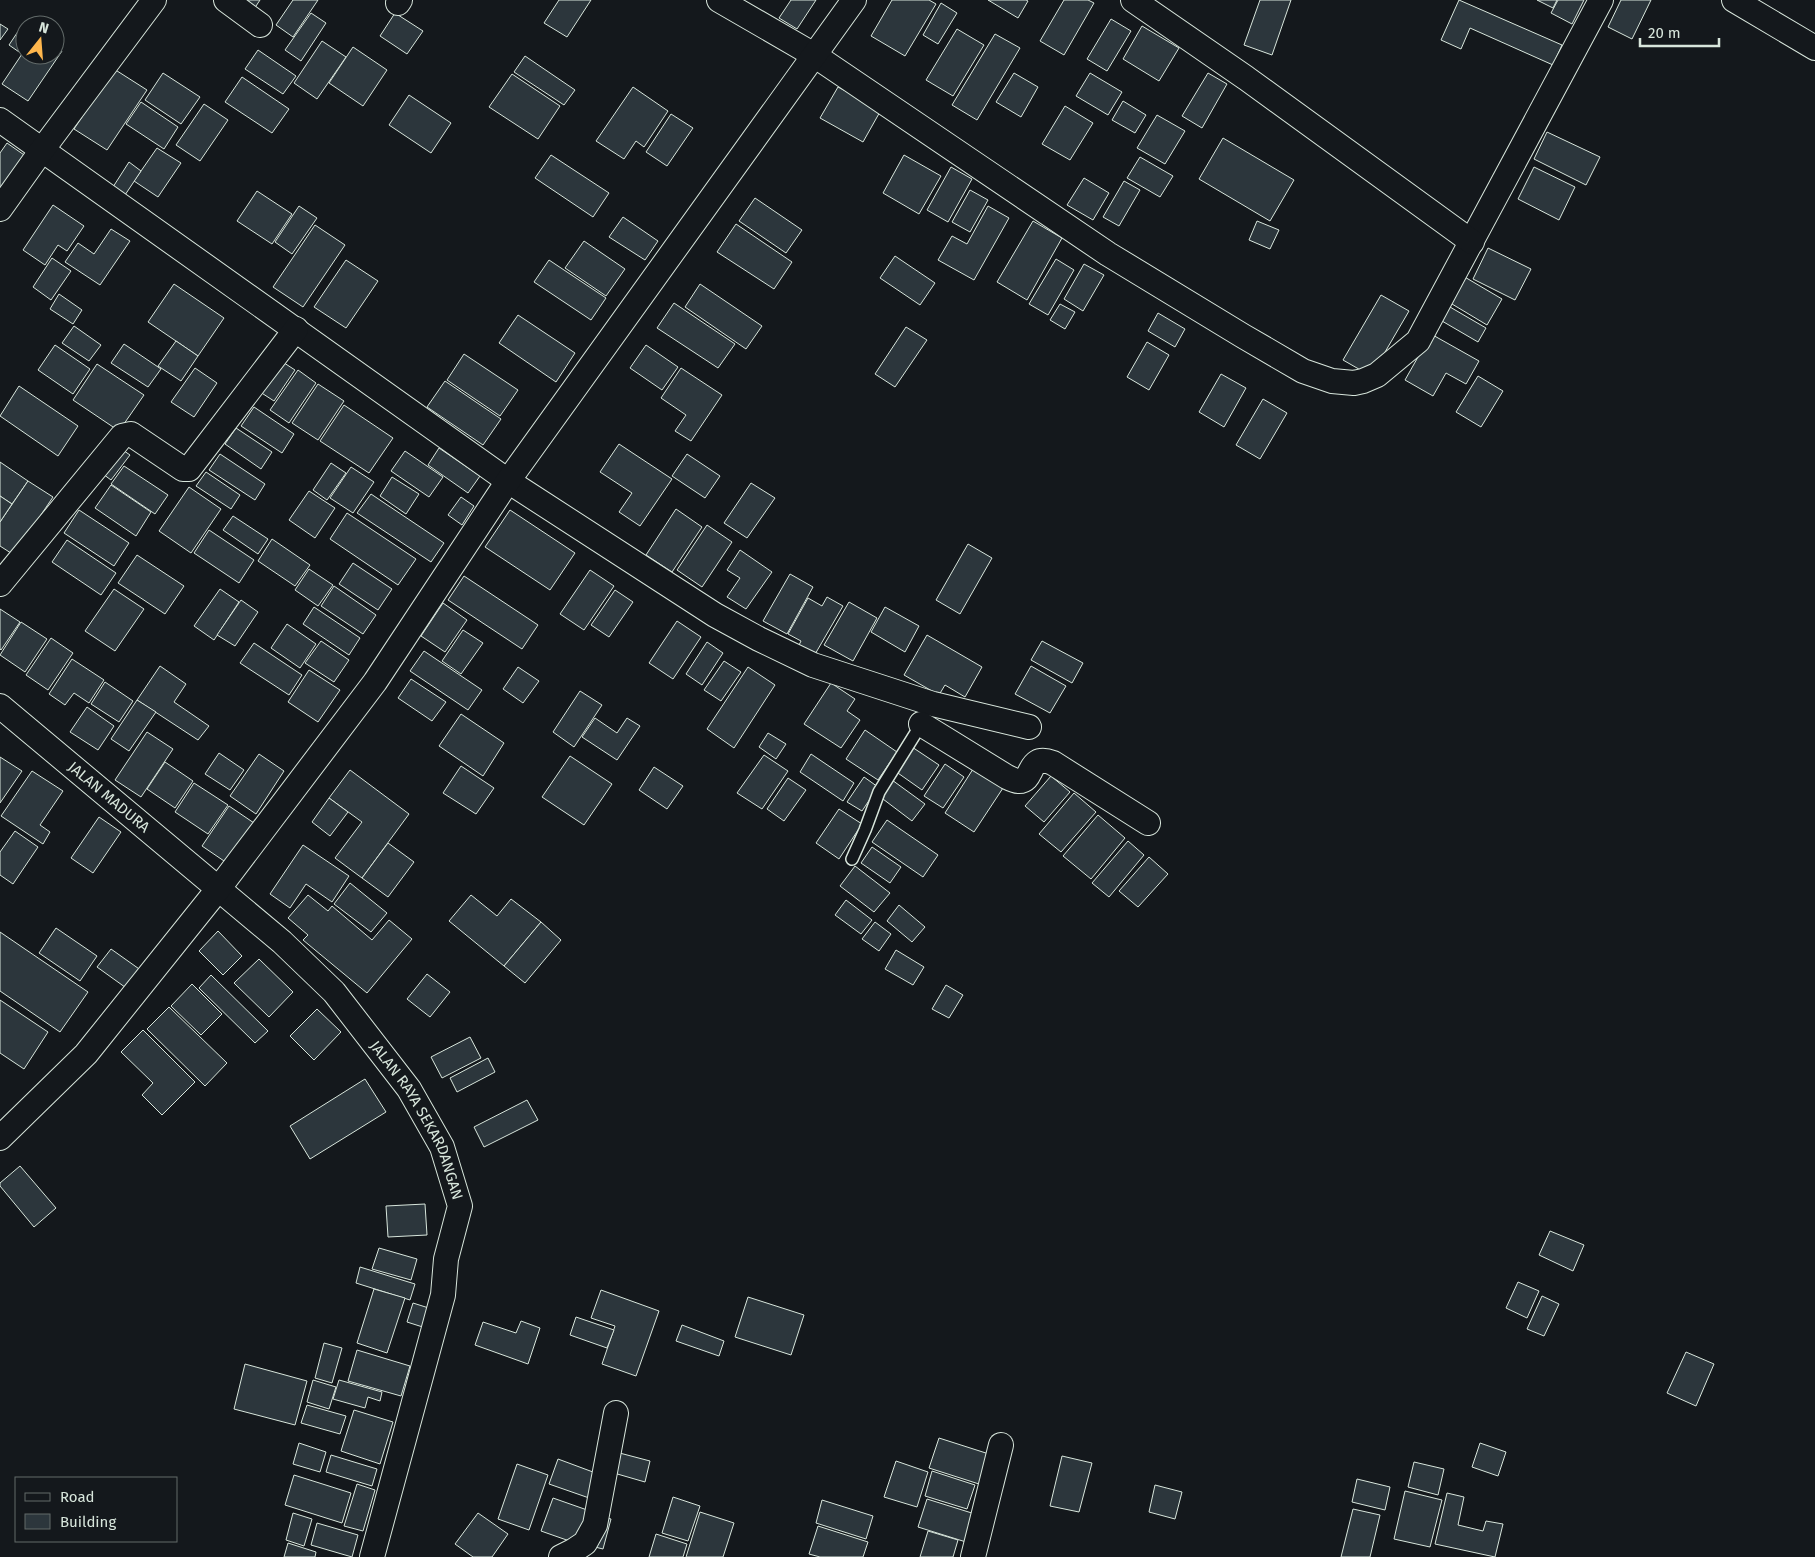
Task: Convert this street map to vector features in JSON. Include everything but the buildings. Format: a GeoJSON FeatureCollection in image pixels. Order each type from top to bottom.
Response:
{"type":"FeatureCollection","features":[{"type":"Feature","properties":{"kind":"street"},"geometry":{"type":"LineString","coordinates":[[0,210],[42,150],[154,0]]}},
{"type":"Feature","properties":{"kind":"street"},"geometry":{"type":"LineString","coordinates":[[226,0],[260,25]]}},
{"type":"Feature","properties":{"kind":"street"},"geometry":{"type":"LineString","coordinates":[[720,0],[814,55],[1108,254],[1243,336],[1303,371],[1332,381],[1354,383],[1371,378],[1418,341],[1601,0]]}},
{"type":"Feature","properties":{"kind":"street"},"geometry":{"type":"LineString","coordinates":[[0,1138],[86,1054],[219,888],[375,682],[508,480],[854,0]]}},
{"type":"Feature","properties":{"kind":"street"},"geometry":{"type":"LineString","coordinates":[[1132,0],[1246,78],[1472,242]]}},
{"type":"Feature","properties":{"kind":"street"},"geometry":{"type":"LineString","coordinates":[[1734,0],[1815,48]]}},
{"type":"Feature","properties":{"kind":"street"},"geometry":{"type":"LineString","coordinates":[[0,120],[508,480],[715,615],[813,665],[933,704],[1029,727]]}},
{"type":"Feature","properties":{"kind":"street"},"geometry":{"type":"LineString","coordinates":[[0,584],[122,436],[131,434],[183,469],[189,469],[296,329]]}},
{"type":"Feature","properties":{"kind":"street","name":"JALAN MADURA"},"geometry":{"type":"LineString","coordinates":[[0,706],[219,888]]}},
{"type":"Feature","properties":{"kind":"street"},"geometry":{"type":"LineString","coordinates":[[921,724],[1008,777],[1018,781],[1024,779],[1039,760],[1042,759],[1053,763],[1148,823]]}},
{"type":"Feature","properties":{"kind":"street","name":"JALAN RAYA SEKARDANGAN"},"geometry":{"type":"LineString","coordinates":[[219,888],[282,942],[334,992],[409,1089],[442,1147],[460,1206],[446,1259],[443,1295],[372,1557]]}},
{"type":"Feature","properties":{"kind":"street"},"geometry":{"type":"LineString","coordinates":[[561,1557],[573,1552],[585,1542],[596,1525],[616,1413]]}},
{"type":"Feature","properties":{"kind":"street"},"geometry":{"type":"LineString","coordinates":[[973,1557],[1001,1444]]}},
{"type":"Feature","properties":{"kind":"lane"},"geometry":{"type":"LineString","coordinates":[[852,859],[879,792],[933,704]]}}]}
